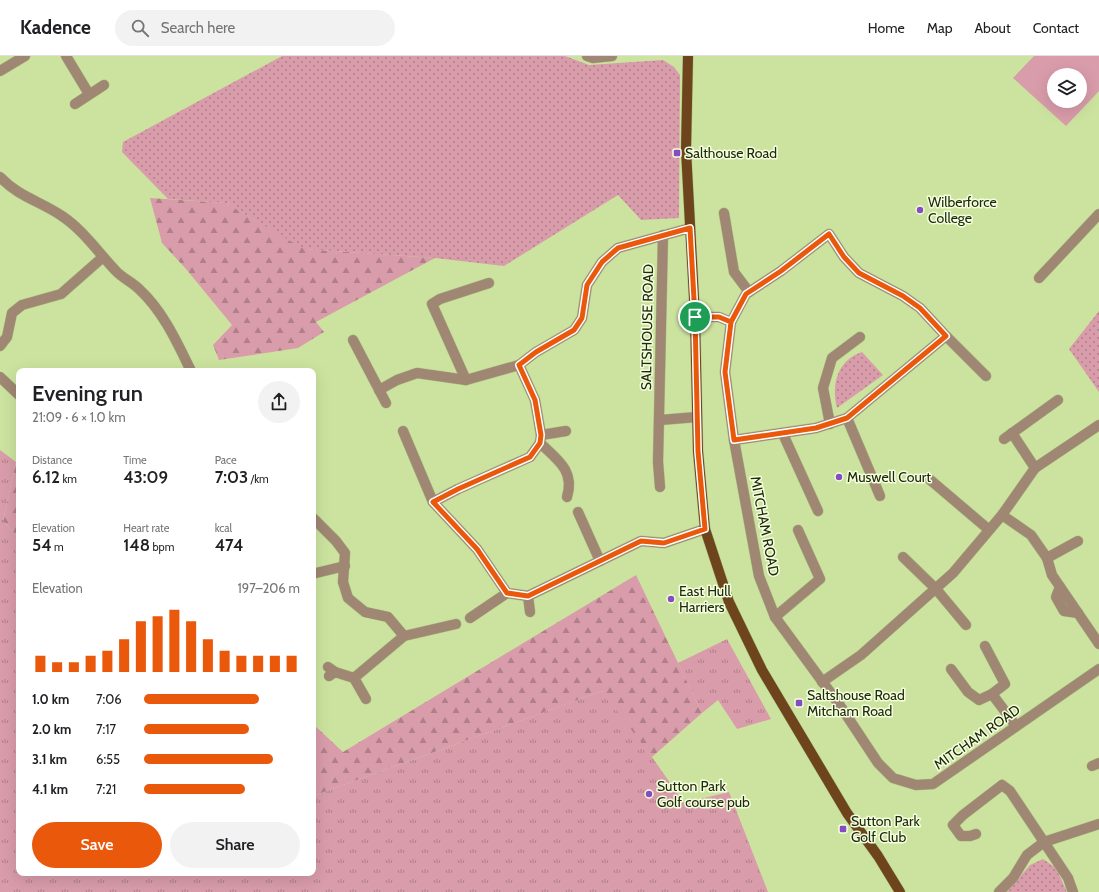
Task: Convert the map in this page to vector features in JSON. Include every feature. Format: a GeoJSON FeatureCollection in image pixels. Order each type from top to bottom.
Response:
{"type":"FeatureCollection","features":[{"type":"Feature","properties":{"kind":"main road"},"geometry":{"type":"LineString","coordinates":[[688,56],[686,150],[695,317],[698,451],[705,529],[728,602],[762,670],[847,813],[878,856],[900,892]]}},
{"type":"Feature","properties":{"kind":"street"},"geometry":{"type":"LineString","coordinates":[[0,71],[25,56]]}},
{"type":"Feature","properties":{"kind":"street"},"geometry":{"type":"LineString","coordinates":[[66,56],[89,94]]}},
{"type":"Feature","properties":{"kind":"street"},"geometry":{"type":"LineString","coordinates":[[587,56],[593,58],[612,56]]}},
{"type":"Feature","properties":{"kind":"street"},"geometry":{"type":"LineString","coordinates":[[75,104],[104,85]]}},
{"type":"Feature","properties":{"kind":"street"},"geometry":{"type":"LineString","coordinates":[[0,177],[11,189],[61,215],[79,229],[116,272],[139,288],[160,313],[190,368]]}},
{"type":"Feature","properties":{"kind":"street"},"geometry":{"type":"LineString","coordinates":[[724,213],[734,272],[749,292]]}},
{"type":"Feature","properties":{"kind":"street"},"geometry":{"type":"LineString","coordinates":[[1039,278],[1099,214]]}},
{"type":"Feature","properties":{"kind":"street"},"geometry":{"type":"LineString","coordinates":[[379,390],[397,380],[417,373],[466,380],[519,365],[536,352],[574,330],[582,318],[587,285],[602,262],[618,248],[690,228]]}},
{"type":"Feature","properties":{"kind":"street"},"geometry":{"type":"LineString","coordinates":[[695,317],[719,317],[731,322],[749,292],[829,234],[844,257],[859,273],[903,296],[920,308],[986,376]]}},
{"type":"Feature","properties":{"kind":"street","name":"SALTSHOUSE ROAD"},"geometry":{"type":"LineString","coordinates":[[660,487],[658,462],[663,235]]}},
{"type":"Feature","properties":{"kind":"street"},"geometry":{"type":"LineString","coordinates":[[0,346],[7,337],[12,313],[22,305],[61,294],[103,257]]}},
{"type":"Feature","properties":{"kind":"street"},"geometry":{"type":"LineString","coordinates":[[466,380],[432,304],[440,299],[489,283]]}},
{"type":"Feature","properties":{"kind":"street","name":"MITCHAM ROAD"},"geometry":{"type":"LineString","coordinates":[[731,322],[725,372],[734,440],[759,576],[775,617],[883,768],[893,778],[916,785],[933,784],[1099,669]]}},
{"type":"Feature","properties":{"kind":"street"},"geometry":{"type":"LineString","coordinates":[[734,440],[816,428],[847,418],[929,352],[946,336]]}},
{"type":"Feature","properties":{"kind":"street"},"geometry":{"type":"LineString","coordinates":[[830,424],[823,388],[832,358],[860,337]]}},
{"type":"Feature","properties":{"kind":"street"},"geometry":{"type":"LineString","coordinates":[[353,340],[386,403]]}},
{"type":"Feature","properties":{"kind":"street"},"geometry":{"type":"LineString","coordinates":[[519,365],[535,400],[541,439],[564,466],[570,486],[567,497]]}},
{"type":"Feature","properties":{"kind":"street"},"geometry":{"type":"LineString","coordinates":[[0,377],[16,392]]}},
{"type":"Feature","properties":{"kind":"street"},"geometry":{"type":"LineString","coordinates":[[1035,468],[1008,436],[1058,400]]}},
{"type":"Feature","properties":{"kind":"street"},"geometry":{"type":"LineString","coordinates":[[660,420],[697,417]]}},
{"type":"Feature","properties":{"kind":"street"},"geometry":{"type":"LineString","coordinates":[[847,418],[880,496]]}},
{"type":"Feature","properties":{"kind":"street"},"geometry":{"type":"LineString","coordinates":[[822,682],[861,655],[953,574],[988,529],[1002,515],[1035,468],[1098,428]]}},
{"type":"Feature","properties":{"kind":"street"},"geometry":{"type":"LineString","coordinates":[[403,431],[433,502],[477,549],[507,593]]}},
{"type":"Feature","properties":{"kind":"street"},"geometry":{"type":"LineString","coordinates":[[433,502],[458,489],[530,457],[541,439],[566,431]]}},
{"type":"Feature","properties":{"kind":"street"},"geometry":{"type":"LineString","coordinates":[[783,434],[818,511]]}},
{"type":"Feature","properties":{"kind":"street"},"geometry":{"type":"LineString","coordinates":[[928,478],[988,529]]}},
{"type":"Feature","properties":{"kind":"street"},"geometry":{"type":"LineString","coordinates":[[578,512],[600,562]]}},
{"type":"Feature","properties":{"kind":"street"},"geometry":{"type":"LineString","coordinates":[[1002,515],[1031,535],[1047,558],[1052,575],[1099,644]]}},
{"type":"Feature","properties":{"kind":"street"},"geometry":{"type":"LineString","coordinates":[[316,521],[336,541],[345,553],[343,582],[348,598],[365,612],[388,617],[404,636]]}},
{"type":"Feature","properties":{"kind":"street"},"geometry":{"type":"LineString","coordinates":[[470,618],[507,593],[528,596],[641,541],[664,543],[705,529]]}},
{"type":"Feature","properties":{"kind":"street"},"geometry":{"type":"LineString","coordinates":[[775,617],[820,579],[798,530]]}},
{"type":"Feature","properties":{"kind":"street"},"geometry":{"type":"LineString","coordinates":[[1047,558],[1078,541]]}},
{"type":"Feature","properties":{"kind":"street"},"geometry":{"type":"LineString","coordinates":[[903,557],[936,589],[961,623]]}},
{"type":"Feature","properties":{"kind":"street"},"geometry":{"type":"LineString","coordinates":[[316,575],[344,566]]}},
{"type":"Feature","properties":{"kind":"street"},"geometry":{"type":"LineString","coordinates":[[528,596],[530,612]]}},
{"type":"Feature","properties":{"kind":"street"},"geometry":{"type":"LineString","coordinates":[[354,678],[404,636],[456,624]]}},
{"type":"Feature","properties":{"kind":"street"},"geometry":{"type":"LineString","coordinates":[[951,669],[968,692],[978,700],[992,694],[1005,684],[985,646]]}},
{"type":"Feature","properties":{"kind":"street"},"geometry":{"type":"LineString","coordinates":[[331,672],[354,678],[366,699]]}},
{"type":"Feature","properties":{"kind":"street"},"geometry":{"type":"LineString","coordinates":[[992,694],[1016,726]]}},
{"type":"Feature","properties":{"kind":"street"},"geometry":{"type":"LineString","coordinates":[[976,834],[970,836],[960,836],[953,825],[963,815],[1002,785],[1010,791],[1068,878],[1073,892]]}},
{"type":"Feature","properties":{"kind":"street"},"geometry":{"type":"LineString","coordinates":[[998,892],[1013,878],[1027,855],[1044,842],[1099,824]]}},
{"type":"Feature","properties":{"kind":"green space"},"geometry":{"type":"Polygon","coordinates":[[[282,56],[565,56],[589,65],[663,60],[674,67],[680,75],[679,218],[641,220],[618,195],[504,266],[435,258],[304,249],[226,203],[168,199],[122,152],[123,142],[282,56]]]}},
{"type":"Feature","properties":{"kind":"green space"},"geometry":{"type":"Polygon","coordinates":[[[1034,56],[1099,56],[1099,91],[1087,104],[1087,68],[1047,68],[1047,108],[1083,108],[1066,126],[1013,78],[1034,56]]]}},
{"type":"Feature","properties":{"kind":"green space"},"geometry":{"type":"Polygon","coordinates":[[[150,198],[226,203],[305,249],[435,258],[316,322],[324,332],[298,348],[219,360],[213,345],[232,325],[186,269],[162,243],[150,198]]]}},
{"type":"Feature","properties":{"kind":"green space"},"geometry":{"type":"Polygon","coordinates":[[[1099,311],[1099,392],[1069,349],[1099,311]]]}},
{"type":"Feature","properties":{"kind":"green space"},"geometry":{"type":"Polygon","coordinates":[[[862,352],[883,375],[837,408],[835,391],[838,374],[847,361],[862,352]]]}},
{"type":"Feature","properties":{"kind":"green space"},"geometry":{"type":"Polygon","coordinates":[[[0,450],[16,462],[3,521],[16,535],[16,876],[316,876],[316,795],[602,691],[627,721],[684,803],[729,792],[768,892],[0,892],[0,450]]]}},
{"type":"Feature","properties":{"kind":"green space"},"geometry":{"type":"Polygon","coordinates":[[[16,462],[16,535],[3,521],[16,462]]]}},
{"type":"Feature","properties":{"kind":"green space"},"geometry":{"type":"Polygon","coordinates":[[[636,575],[702,713],[652,757],[602,691],[316,795],[316,727],[343,752],[636,575]]]}},
{"type":"Feature","properties":{"kind":"green space"},"geometry":{"type":"Polygon","coordinates":[[[727,639],[771,719],[737,729],[718,700],[702,713],[678,663],[727,639]]]}},
{"type":"Feature","properties":{"kind":"green space"},"geometry":{"type":"Polygon","coordinates":[[[1043,859],[1056,868],[1067,892],[1007,892],[1030,865],[1043,859]]]}},
{"type":"Feature","properties":{"kind":"place","name":"Salthouse Road"},"geometry":{"type":"Point","coordinates":[677,153]}},
{"type":"Feature","properties":{"kind":"place","name":"Wilberforce College"},"geometry":{"type":"Point","coordinates":[920,210]}},
{"type":"Feature","properties":{"kind":"place","name":"Muswell Court"},"geometry":{"type":"Point","coordinates":[839,477]}},
{"type":"Feature","properties":{"kind":"place","name":"East Hull Harriers"},"geometry":{"type":"Point","coordinates":[671,599]}},
{"type":"Feature","properties":{"kind":"place","name":"Saltshouse Road Mitcham Road"},"geometry":{"type":"Point","coordinates":[799,703]}},
{"type":"Feature","properties":{"kind":"place","name":"Sutton Park Golf course pub"},"geometry":{"type":"Point","coordinates":[649,794]}},
{"type":"Feature","properties":{"kind":"place","name":"Sutton Park Golf Club"},"geometry":{"type":"Point","coordinates":[843,829]}},
{"type":"Feature","properties":{"kind":"route"},"geometry":{"type":"LineString","coordinates":[[695,317],[698,451],[705,529],[664,543],[641,541],[528,596],[518,596],[507,593],[477,549],[433,502],[458,489],[530,457],[540,443],[541,435],[535,400],[519,365],[536,352],[574,330],[582,318],[587,285],[602,262],[618,248],[690,228],[695,317],[719,317],[731,322],[725,372],[734,440],[816,428],[847,418],[929,352],[946,336],[920,308],[903,296],[859,273],[844,257],[829,234],[781,271],[746,294],[731,322],[719,317],[695,317]]}}]}
